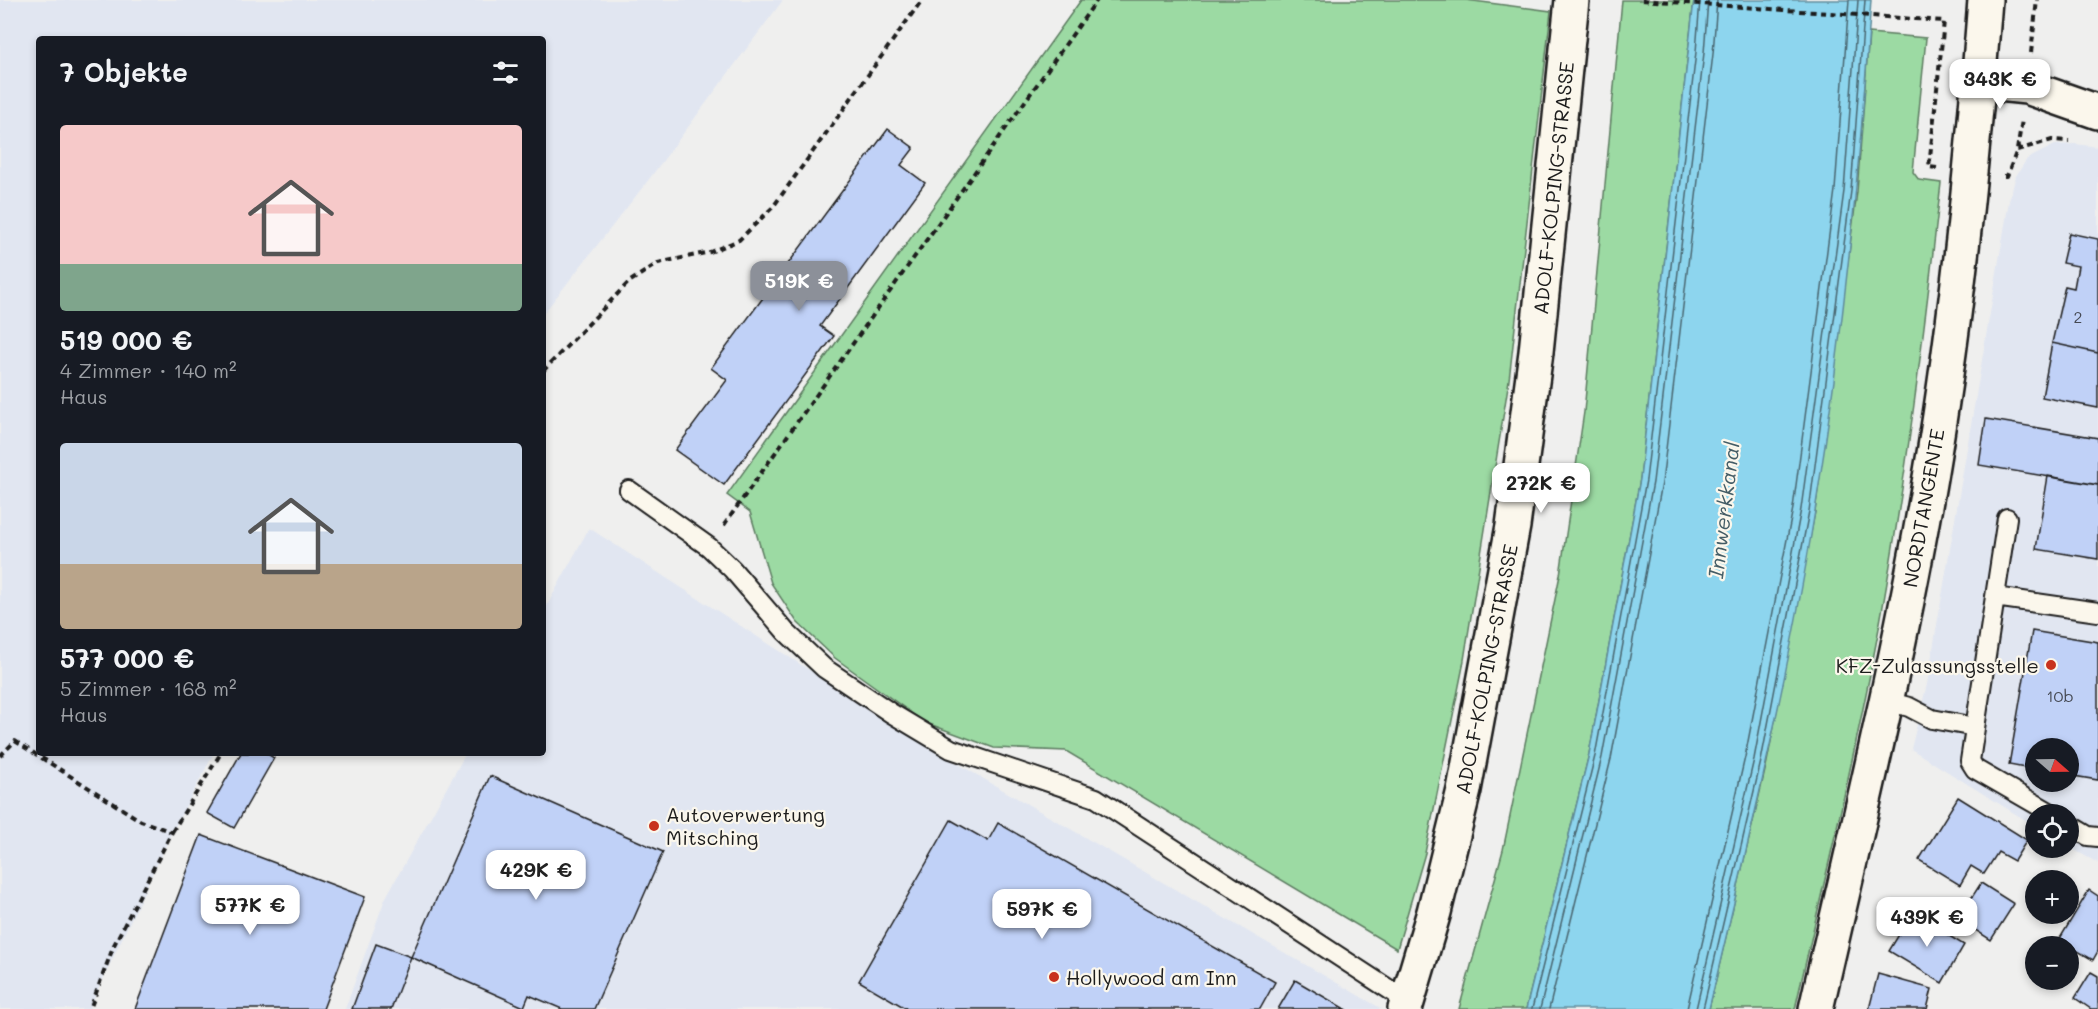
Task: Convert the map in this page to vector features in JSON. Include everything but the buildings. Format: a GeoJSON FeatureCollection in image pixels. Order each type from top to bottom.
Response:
{"type":"FeatureCollection","features":[{"type":"Feature","properties":{"kind":"street","name":"ADOLF-KOLPING-STRASSE"},"geometry":{"type":"LineString","coordinates":[[1406,1005],[1434,912],[1464,790],[1513,526],[1536,352],[1572,0]]}},
{"type":"Feature","properties":{"kind":"street","name":"NORDTANGENTE"},"geometry":{"type":"LineString","coordinates":[[1816,1009],[1887,701],[1925,504],[1956,294],[1979,82],[1985,0]]}},
{"type":"Feature","properties":{"kind":"street"},"geometry":{"type":"LineString","coordinates":[[1979,82],[2027,87],[2098,112]]}},
{"type":"Feature","properties":{"kind":"lane"},"geometry":{"type":"LineString","coordinates":[[628,490],[709,547],[732,569],[786,632],[824,669],[951,749],[1096,798],[1406,1005]]}},
{"type":"Feature","properties":{"kind":"lane"},"geometry":{"type":"LineString","coordinates":[[2007,518],[1970,760],[1975,769],[2036,804]]}},
{"type":"Feature","properties":{"kind":"lane"},"geometry":{"type":"LineString","coordinates":[[1995,597],[2098,612]]}},
{"type":"Feature","properties":{"kind":"lane"},"geometry":{"type":"LineString","coordinates":[[1887,701],[1909,707],[1932,719],[1975,727]]}},
{"type":"Feature","properties":{"kind":"lane"},"geometry":{"type":"LineString","coordinates":[[2079,831],[2088,836],[2098,837]]}},
{"type":"Feature","properties":{"kind":"path"},"geometry":{"type":"LineString","coordinates":[[546,368],[628,282],[658,263],[710,252],[739,240],[773,207],[922,0]]}},
{"type":"Feature","properties":{"kind":"path"},"geometry":{"type":"LineString","coordinates":[[709,547],[1097,0]]}},
{"type":"Feature","properties":{"kind":"path"},"geometry":{"type":"LineString","coordinates":[[1642,0],[1944,21],[1929,167],[1970,171]]}},
{"type":"Feature","properties":{"kind":"path"},"geometry":{"type":"LineString","coordinates":[[2027,87],[2037,0]]}},
{"type":"Feature","properties":{"kind":"path"},"geometry":{"type":"LineString","coordinates":[[2017,150],[2052,140],[2079,141]]}},
{"type":"Feature","properties":{"kind":"path"},"geometry":{"type":"LineString","coordinates":[[0,756],[15,741],[36,754]]}},
{"type":"Feature","properties":{"kind":"path"},"geometry":{"type":"LineString","coordinates":[[39,756],[141,821],[172,832]]}},
{"type":"Feature","properties":{"kind":"path"},"geometry":{"type":"LineString","coordinates":[[90,1009],[114,945],[172,832],[219,756]]}},
{"type":"Feature","properties":{"kind":"shaded area"},"geometry":{"type":"Polygon","coordinates":[[[0,0],[783,0],[650,178],[546,310],[546,36],[36,36],[36,756],[212,756],[172,832],[89,1009],[0,1009],[0,0]]]}},
{"type":"Feature","properties":{"kind":"shaded area"},"geometry":{"type":"Polygon","coordinates":[[[2075,144],[2098,147],[2098,863],[2079,853],[2079,804],[2025,804],[2025,820],[1911,749],[1927,684],[2009,201],[2016,176],[2027,159],[2055,145],[2075,144]]]}},
{"type":"Feature","properties":{"kind":"shaded area","name":"Autoverwertung Mitsching"},"geometry":{"type":"Polygon","coordinates":[[[589,528],[927,746],[1382,1009],[345,1009],[385,899],[464,756],[546,756],[546,607],[589,528]]]}},
{"type":"Feature","properties":{"kind":"green space"},"geometry":{"type":"Polygon","coordinates":[[[1081,0],[1466,0],[1551,11],[1509,380],[1463,666],[1425,853],[1397,949],[1066,751],[994,748],[924,722],[835,658],[797,622],[771,583],[750,512],[727,495],[1081,0]]]}},
{"type":"Feature","properties":{"kind":"green space"},"geometry":{"type":"Polygon","coordinates":[[[1622,0],[1694,0],[1640,479],[1589,754],[1526,1009],[1459,1009],[1503,850],[1560,575],[1584,412],[1622,0]]]}},
{"type":"Feature","properties":{"kind":"green space"},"geometry":{"type":"Polygon","coordinates":[[[1869,33],[1926,38],[1913,172],[1919,180],[1941,183],[1914,406],[1889,573],[1860,724],[1795,1009],[1709,1009],[1767,762],[1815,512],[1857,192],[1869,33]]]}},
{"type":"Feature","properties":{"kind":"water","name":"Innwerkkanal"},"geometry":{"type":"Polygon","coordinates":[[[1694,0],[1871,0],[1849,256],[1834,384],[1815,511],[1780,699],[1709,1009],[1526,1009],[1589,754],[1640,479],[1694,0]]]}},
{"type":"Feature","properties":{"kind":"place","name":"KFZ-Zulassungsstelle"},"geometry":{"type":"Point","coordinates":[2051,665]}},
{"type":"Feature","properties":{"kind":"place","name":"Autoverwertung Mitsching"},"geometry":{"type":"Point","coordinates":[654,826]}},
{"type":"Feature","properties":{"kind":"place","name":"Hollywood am Inn"},"geometry":{"type":"Point","coordinates":[1054,977]}}]}
